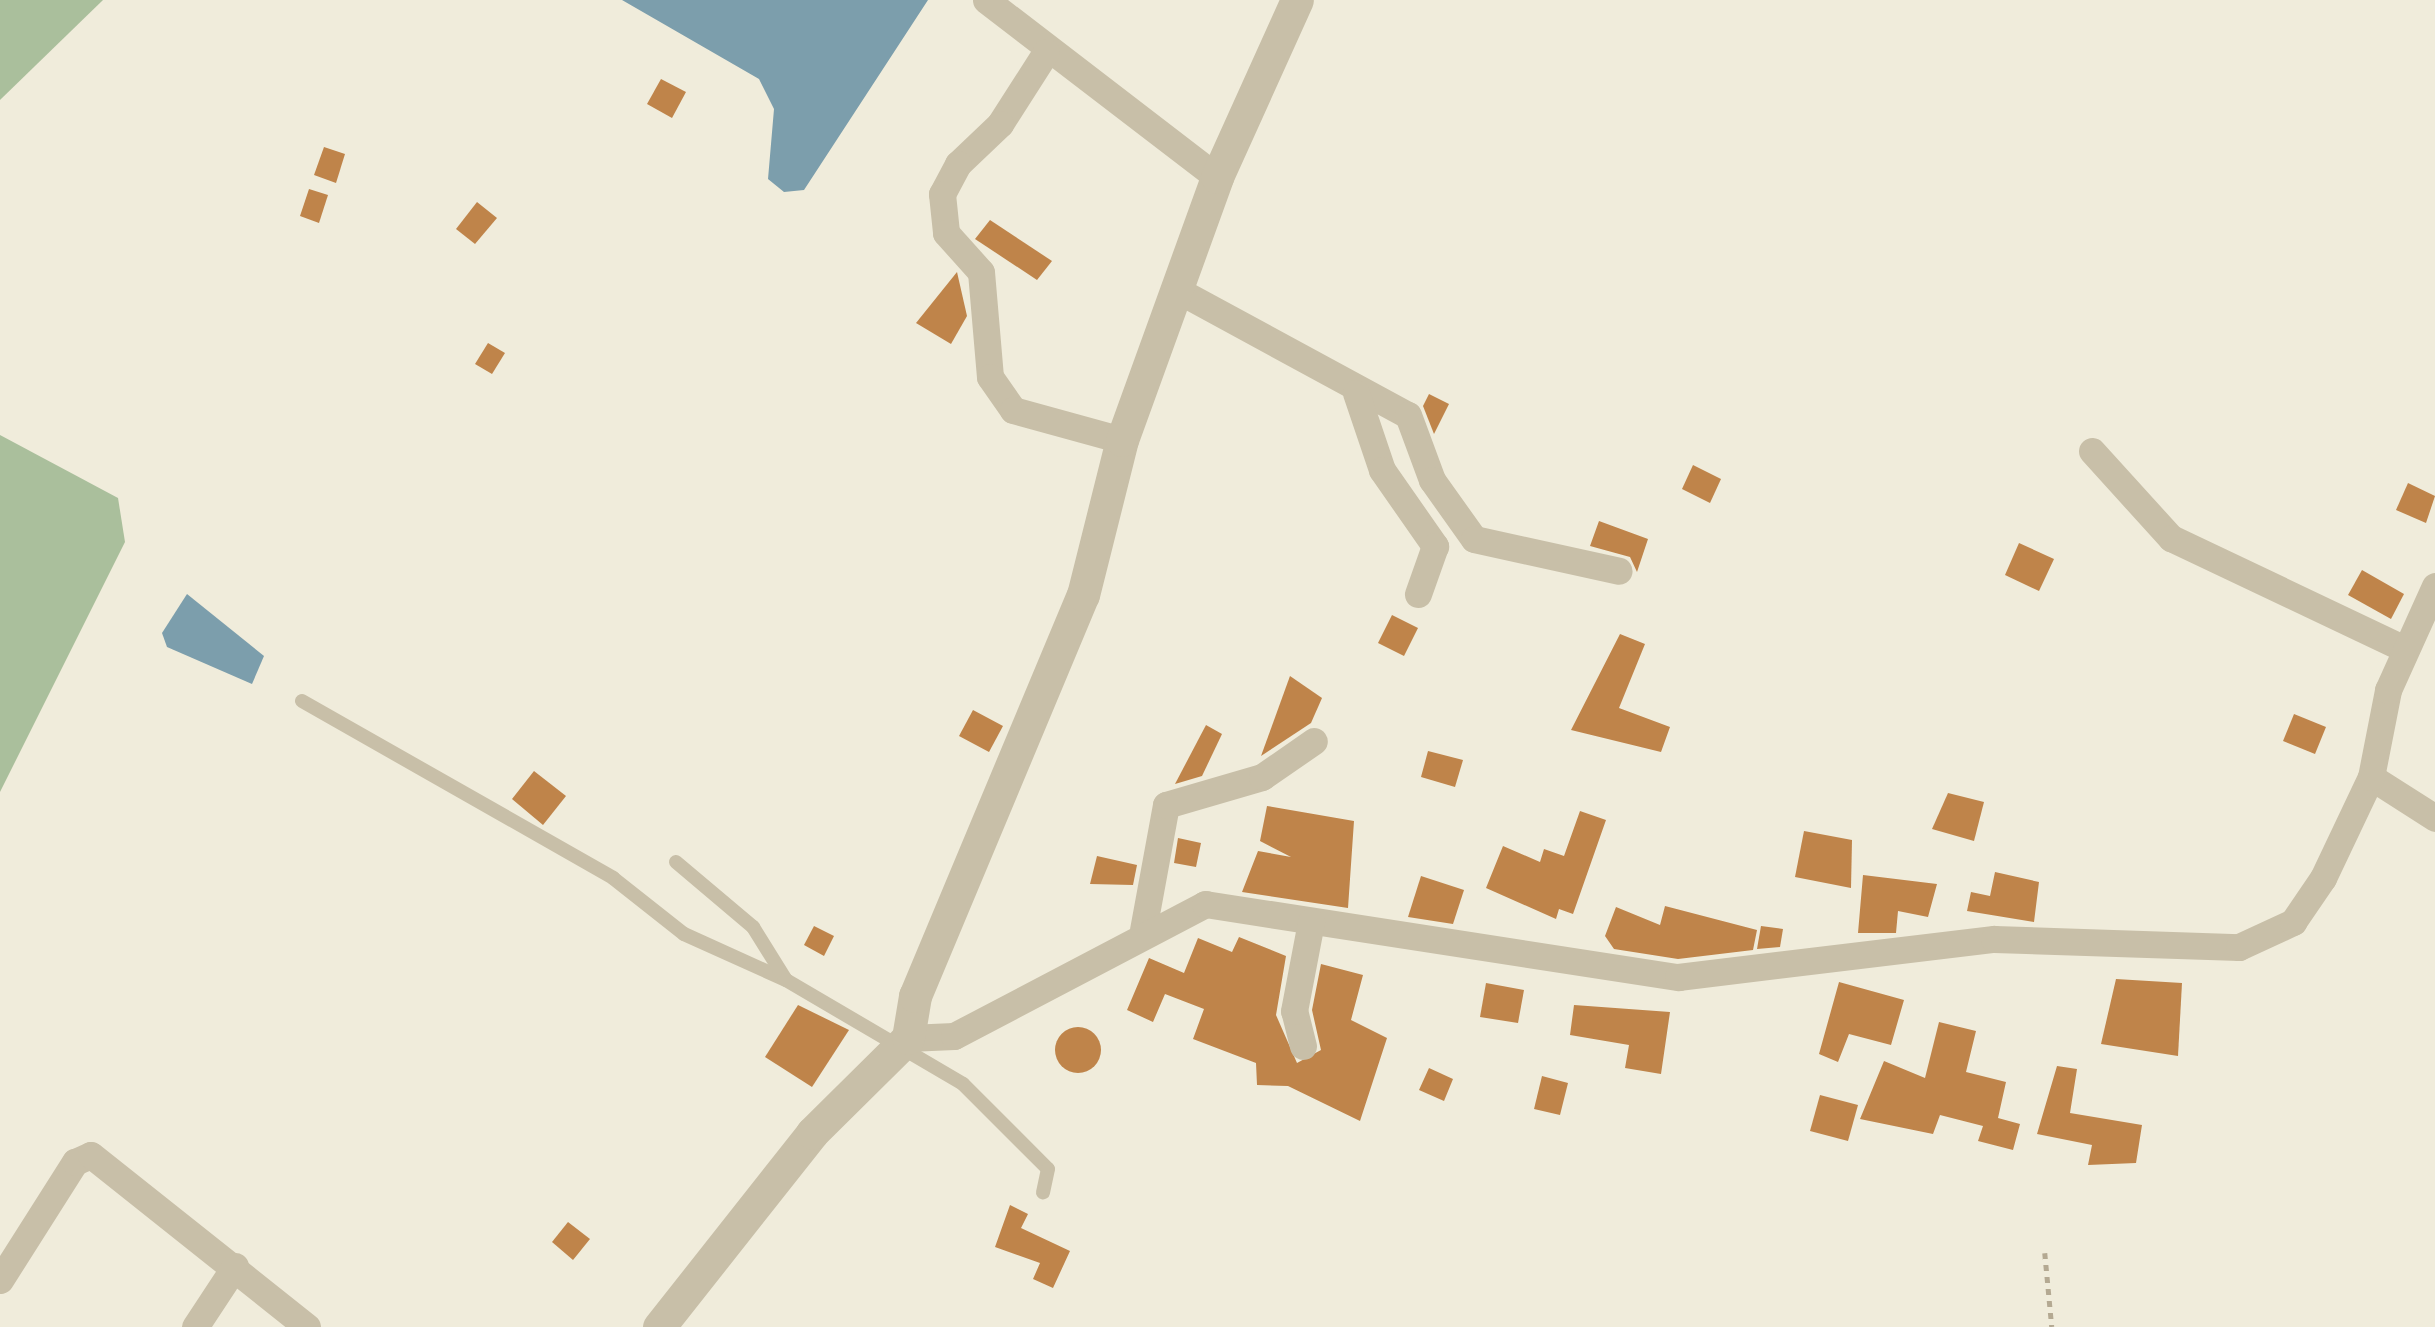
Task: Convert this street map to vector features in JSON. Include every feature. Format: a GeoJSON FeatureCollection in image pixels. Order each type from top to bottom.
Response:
{"type":"FeatureCollection","features":[{"type":"Feature","properties":{"kind":"street"},"geometry":{"type":"LineString","coordinates":[[986,0],[1046,52],[1217,177]]}},
{"type":"Feature","properties":{"kind":"street"},"geometry":{"type":"LineString","coordinates":[[659,1327],[812,1133],[902,1044],[915,996],[1083,595],[1122,440],[1181,292],[1217,177],[1298,0]]}},
{"type":"Feature","properties":{"kind":"street"},"geometry":{"type":"LineString","coordinates":[[1046,52],[1000,124],[958,164],[942,194],[946,233],[981,272],[990,377],[1013,410],[1122,440]]}},
{"type":"Feature","properties":{"kind":"street"},"geometry":{"type":"LineString","coordinates":[[1181,292],[1419,424],[1432,480],[1474,539],[1619,571]]}},
{"type":"Feature","properties":{"kind":"street"},"geometry":{"type":"LineString","coordinates":[[1356,393],[1382,470],[1435,546],[1418,594]]}},
{"type":"Feature","properties":{"kind":"street"},"geometry":{"type":"LineString","coordinates":[[2092,451],[2171,538],[2405,649]]}},
{"type":"Feature","properties":{"kind":"street"},"geometry":{"type":"LineString","coordinates":[[902,1044],[954,1036],[1143,930],[1205,904],[1678,977],[1994,939],[2239,946],[2272,937],[2307,906],[2371,776],[2405,649],[2435,586]]}},
{"type":"Feature","properties":{"kind":"street"},"geometry":{"type":"LineString","coordinates":[[1143,930],[1166,805],[1262,777],[1314,741]]}},
{"type":"Feature","properties":{"kind":"street"},"geometry":{"type":"LineString","coordinates":[[2371,776],[2435,818]]}},
{"type":"Feature","properties":{"kind":"street"},"geometry":{"type":"LineString","coordinates":[[1303,1046],[1294,1011],[1311,922]]}},
{"type":"Feature","properties":{"kind":"street"},"geometry":{"type":"LineString","coordinates":[[0,1280],[75,1162],[91,1154],[307,1327]]}},
{"type":"Feature","properties":{"kind":"street"},"geometry":{"type":"LineString","coordinates":[[195,1327],[236,1266]]}},
{"type":"Feature","properties":{"kind":"lane"},"geometry":{"type":"LineString","coordinates":[[302,701],[613,878],[684,934],[786,980],[946,1070],[1048,1169],[1043,1192]]}},
{"type":"Feature","properties":{"kind":"lane"},"geometry":{"type":"LineString","coordinates":[[676,862],[753,928],[786,980]]}},
{"type":"Feature","properties":{"kind":"path"},"geometry":{"type":"LineString","coordinates":[[2044,1253],[2052,1327]]}},
{"type":"Feature","properties":{"kind":"green space"},"geometry":{"type":"Polygon","coordinates":[[[0,0],[103,0],[0,100],[0,0]]]}},
{"type":"Feature","properties":{"kind":"green space"},"geometry":{"type":"Polygon","coordinates":[[[0,435],[118,498],[125,542],[0,792],[0,435]]]}},
{"type":"Feature","properties":{"kind":"water"},"geometry":{"type":"Polygon","coordinates":[[[622,0],[928,0],[804,190],[784,192],[768,179],[774,109],[759,79],[622,0]]]}},
{"type":"Feature","properties":{"kind":"water"},"geometry":{"type":"Polygon","coordinates":[[[187,594],[264,656],[252,684],[167,647],[162,633],[187,594]]]}},
{"type":"Feature","properties":{"kind":"building"},"geometry":{"type":"Polygon","coordinates":[[[661,79],[686,92],[672,118],[647,104],[661,79]]]}},
{"type":"Feature","properties":{"kind":"building"},"geometry":{"type":"Polygon","coordinates":[[[324,147],[345,154],[336,183],[314,175],[324,147]]]}},
{"type":"Feature","properties":{"kind":"building"},"geometry":{"type":"Polygon","coordinates":[[[309,189],[328,195],[319,223],[300,216],[309,189]]]}},
{"type":"Feature","properties":{"kind":"building"},"geometry":{"type":"Polygon","coordinates":[[[477,202],[497,218],[475,244],[456,229],[477,202]]]}},
{"type":"Feature","properties":{"kind":"building"},"geometry":{"type":"Polygon","coordinates":[[[990,220],[1052,261],[1037,280],[975,239],[990,220]]]}},
{"type":"Feature","properties":{"kind":"building"},"geometry":{"type":"Polygon","coordinates":[[[957,272],[967,316],[951,344],[916,323],[957,272]]]}},
{"type":"Feature","properties":{"kind":"building"},"geometry":{"type":"Polygon","coordinates":[[[488,343],[505,353],[492,374],[475,364],[488,343]]]}},
{"type":"Feature","properties":{"kind":"building"},"geometry":{"type":"Polygon","coordinates":[[[1429,394],[1449,404],[1434,434],[1423,406],[1429,394]]]}},
{"type":"Feature","properties":{"kind":"building"},"geometry":{"type":"Polygon","coordinates":[[[1693,465],[1721,479],[1710,503],[1682,489],[1693,465]]]}},
{"type":"Feature","properties":{"kind":"building"},"geometry":{"type":"Polygon","coordinates":[[[2408,483],[2435,496],[2426,523],[2396,510],[2408,483]]]}},
{"type":"Feature","properties":{"kind":"building"},"geometry":{"type":"Polygon","coordinates":[[[1599,521],[1648,539],[1637,572],[1630,557],[1590,546],[1599,521]]]}},
{"type":"Feature","properties":{"kind":"building"},"geometry":{"type":"Polygon","coordinates":[[[2019,543],[2054,559],[2039,591],[2005,575],[2019,543]]]}},
{"type":"Feature","properties":{"kind":"building"},"geometry":{"type":"Polygon","coordinates":[[[2362,570],[2404,594],[2391,619],[2348,595],[2362,570]]]}},
{"type":"Feature","properties":{"kind":"building"},"geometry":{"type":"Polygon","coordinates":[[[1392,615],[1418,628],[1404,656],[1378,643],[1392,615]]]}},
{"type":"Feature","properties":{"kind":"building"},"geometry":{"type":"Polygon","coordinates":[[[1620,634],[1645,644],[1619,708],[1670,727],[1661,752],[1571,730],[1620,634]]]}},
{"type":"Feature","properties":{"kind":"building"},"geometry":{"type":"Polygon","coordinates":[[[1290,676],[1322,698],[1311,723],[1261,756],[1290,676]]]}},
{"type":"Feature","properties":{"kind":"building"},"geometry":{"type":"Polygon","coordinates":[[[973,710],[1003,726],[989,752],[959,736],[973,710]]]}},
{"type":"Feature","properties":{"kind":"building"},"geometry":{"type":"Polygon","coordinates":[[[2294,714],[2326,727],[2315,754],[2283,741],[2294,714]]]}},
{"type":"Feature","properties":{"kind":"building"},"geometry":{"type":"Polygon","coordinates":[[[1206,725],[1222,734],[1202,776],[1175,784],[1206,725]]]}},
{"type":"Feature","properties":{"kind":"building"},"geometry":{"type":"Polygon","coordinates":[[[1428,751],[1463,760],[1455,787],[1421,777],[1428,751]]]}},
{"type":"Feature","properties":{"kind":"building"},"geometry":{"type":"Polygon","coordinates":[[[534,771],[566,796],[543,825],[512,799],[534,771]]]}},
{"type":"Feature","properties":{"kind":"building"},"geometry":{"type":"Polygon","coordinates":[[[1948,793],[1984,802],[1974,841],[1932,829],[1948,793]]]}},
{"type":"Feature","properties":{"kind":"building"},"geometry":{"type":"Polygon","coordinates":[[[1267,806],[1354,821],[1348,908],[1242,892],[1258,851],[1291,857],[1260,841],[1267,806]]]}},
{"type":"Feature","properties":{"kind":"building"},"geometry":{"type":"Polygon","coordinates":[[[1580,811],[1606,820],[1573,914],[1559,909],[1556,919],[1486,888],[1503,846],[1540,862],[1544,849],[1564,856],[1580,811]]]}},
{"type":"Feature","properties":{"kind":"building"},"geometry":{"type":"Polygon","coordinates":[[[1804,831],[1852,840],[1851,888],[1795,877],[1804,831]]]}},
{"type":"Feature","properties":{"kind":"building"},"geometry":{"type":"Polygon","coordinates":[[[1178,838],[1201,843],[1196,867],[1174,863],[1178,838]]]}},
{"type":"Feature","properties":{"kind":"building"},"geometry":{"type":"Polygon","coordinates":[[[1097,856],[1137,865],[1133,885],[1090,884],[1097,856]]]}},
{"type":"Feature","properties":{"kind":"building"},"geometry":{"type":"Polygon","coordinates":[[[1995,872],[2039,882],[2034,922],[1967,911],[1971,892],[1990,896],[1995,872]]]}},
{"type":"Feature","properties":{"kind":"building"},"geometry":{"type":"Polygon","coordinates":[[[1863,875],[1937,884],[1928,917],[1898,911],[1896,933],[1858,933],[1863,875]]]}},
{"type":"Feature","properties":{"kind":"building"},"geometry":{"type":"Polygon","coordinates":[[[1421,876],[1464,890],[1453,924],[1408,917],[1421,876]]]}},
{"type":"Feature","properties":{"kind":"building"},"geometry":{"type":"Polygon","coordinates":[[[1665,906],[1757,930],[1753,950],[1678,959],[1614,949],[1605,936],[1616,907],[1660,925],[1665,906]]]}},
{"type":"Feature","properties":{"kind":"building"},"geometry":{"type":"Polygon","coordinates":[[[814,926],[834,936],[824,956],[804,945],[814,926]]]}},
{"type":"Feature","properties":{"kind":"building"},"geometry":{"type":"Polygon","coordinates":[[[1761,926],[1783,929],[1780,947],[1757,949],[1761,926]]]}},
{"type":"Feature","properties":{"kind":"building"},"geometry":{"type":"Polygon","coordinates":[[[1239,937],[1286,956],[1276,1015],[1297,1063],[1321,1050],[1312,1010],[1321,964],[1363,975],[1351,1020],[1387,1038],[1360,1121],[1288,1086],[1257,1085],[1256,1063],[1193,1039],[1204,1009],[1165,994],[1153,1022],[1127,1010],[1149,958],[1184,973],[1198,938],[1232,952],[1239,937]]]}},
{"type":"Feature","properties":{"kind":"building"},"geometry":{"type":"Polygon","coordinates":[[[2116,979],[2182,983],[2178,1056],[2101,1044],[2116,979]]]}},
{"type":"Feature","properties":{"kind":"building"},"geometry":{"type":"Polygon","coordinates":[[[1839,982],[1904,1000],[1891,1045],[1849,1034],[1838,1062],[1819,1054],[1839,982]]]}},
{"type":"Feature","properties":{"kind":"building"},"geometry":{"type":"Polygon","coordinates":[[[1486,983],[1524,990],[1518,1023],[1480,1017],[1486,983]]]}},
{"type":"Feature","properties":{"kind":"building"},"geometry":{"type":"Polygon","coordinates":[[[798,1005],[849,1030],[812,1087],[765,1057],[798,1005]]]}},
{"type":"Feature","properties":{"kind":"building"},"geometry":{"type":"Polygon","coordinates":[[[1574,1005],[1670,1012],[1661,1074],[1625,1068],[1629,1045],[1570,1035],[1574,1005]]]}},
{"type":"Feature","properties":{"kind":"building"},"geometry":{"type":"Polygon","coordinates":[[[1939,1022],[1976,1031],[1966,1072],[2006,1082],[1998,1118],[2020,1124],[2013,1150],[1978,1141],[1983,1126],[1940,1115],[1933,1134],[1860,1119],[1884,1061],[1925,1078],[1939,1022]]]}},
{"type":"Feature","properties":{"kind":"building"},"geometry":{"type":"Polygon","coordinates":[[[1078,1027],[1094,1034],[1101,1050],[1094,1066],[1078,1073],[1062,1066],[1055,1050],[1062,1034],[1078,1027]]]}},
{"type":"Feature","properties":{"kind":"building"},"geometry":{"type":"Polygon","coordinates":[[[2057,1066],[2077,1069],[2070,1113],[2142,1125],[2136,1163],[2088,1165],[2092,1145],[2037,1134],[2057,1066]]]}},
{"type":"Feature","properties":{"kind":"building"},"geometry":{"type":"Polygon","coordinates":[[[1429,1068],[1453,1079],[1444,1101],[1419,1090],[1429,1068]]]}},
{"type":"Feature","properties":{"kind":"building"},"geometry":{"type":"Polygon","coordinates":[[[1542,1076],[1568,1083],[1560,1115],[1534,1109],[1542,1076]]]}},
{"type":"Feature","properties":{"kind":"building"},"geometry":{"type":"Polygon","coordinates":[[[1820,1095],[1858,1105],[1848,1141],[1810,1131],[1820,1095]]]}},
{"type":"Feature","properties":{"kind":"building"},"geometry":{"type":"Polygon","coordinates":[[[1010,1205],[1028,1214],[1021,1228],[1070,1251],[1053,1288],[1033,1279],[1040,1263],[995,1247],[1010,1205]]]}},
{"type":"Feature","properties":{"kind":"building"},"geometry":{"type":"Polygon","coordinates":[[[568,1222],[590,1239],[573,1260],[552,1242],[568,1222]]]}}]}
